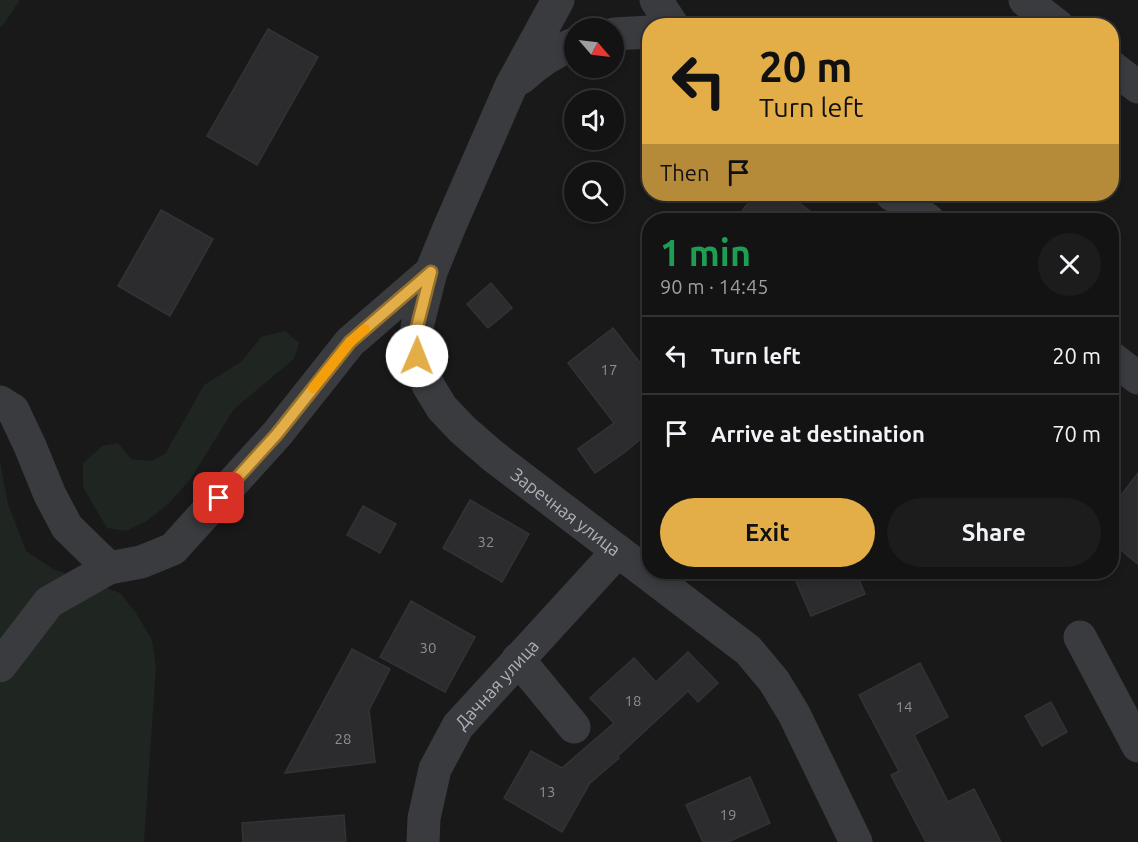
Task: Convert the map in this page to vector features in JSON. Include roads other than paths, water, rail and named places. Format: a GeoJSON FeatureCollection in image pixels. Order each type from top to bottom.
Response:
{"type":"FeatureCollection","features":[{"type":"Feature","properties":{"kind":"street","name":"Заречная улица"},"geometry":{"type":"LineString","coordinates":[[558,0],[511,86],[431,272],[417,327],[417,356],[428,385],[442,408],[463,429],[493,456],[642,569]]}},
{"type":"Feature","properties":{"kind":"street"},"geometry":{"type":"LineString","coordinates":[[656,0],[667,18]]}},
{"type":"Feature","properties":{"kind":"street"},"geometry":{"type":"LineString","coordinates":[[1025,0],[1048,18]]}},
{"type":"Feature","properties":{"kind":"street"},"geometry":{"type":"LineString","coordinates":[[624,33],[642,32]]}},
{"type":"Feature","properties":{"kind":"street"},"geometry":{"type":"LineString","coordinates":[[511,86],[538,62],[564,48]]}},
{"type":"Feature","properties":{"kind":"street"},"geometry":{"type":"LineString","coordinates":[[1119,72],[1138,87]]}},
{"type":"Feature","properties":{"kind":"street"},"geometry":{"type":"LineString","coordinates":[[901,201],[918,213]]}},
{"type":"Feature","properties":{"kind":"street"},"geometry":{"type":"LineString","coordinates":[[0,666],[49,602],[109,568],[141,561],[173,549],[277,434],[350,342],[431,272]]}},
{"type":"Feature","properties":{"kind":"street"},"geometry":{"type":"LineString","coordinates":[[1119,363],[1138,378]]}},
{"type":"Feature","properties":{"kind":"street"},"geometry":{"type":"LineString","coordinates":[[0,402],[13,410],[50,495],[67,527],[109,568]]}},
{"type":"Feature","properties":{"kind":"street","name":"Дачная улица"},"geometry":{"type":"LineString","coordinates":[[423,842],[424,818],[435,769],[458,726],[618,551]]}},
{"type":"Feature","properties":{"kind":"street","name":"Заречная улица"},"geometry":{"type":"LineString","coordinates":[[655,579],[748,650],[774,681],[802,731],[856,842]]}},
{"type":"Feature","properties":{"kind":"street"},"geometry":{"type":"LineString","coordinates":[[1080,637],[1138,746]]}},
{"type":"Feature","properties":{"kind":"street"},"geometry":{"type":"LineString","coordinates":[[518,659],[574,728]]}}]}
